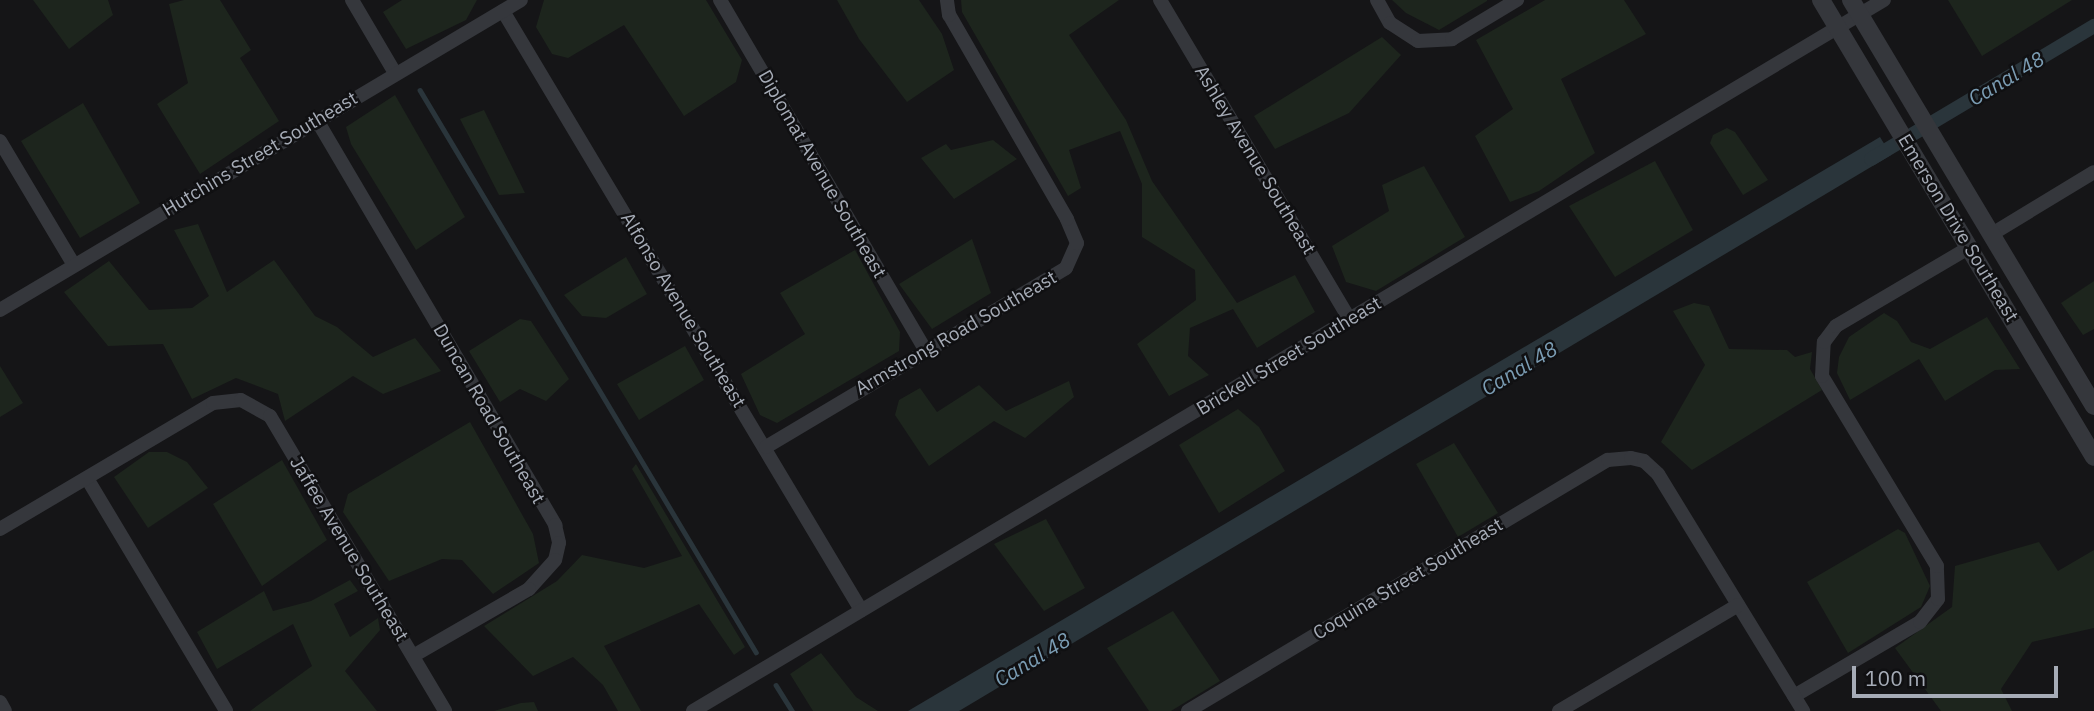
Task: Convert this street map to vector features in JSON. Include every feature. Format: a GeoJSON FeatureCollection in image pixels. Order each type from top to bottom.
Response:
{"type":"FeatureCollection","features":[{"type":"Feature","properties":{"kind":"street"},"geometry":{"type":"LineString","coordinates":[[352,0],[394,73]]}},
{"type":"Feature","properties":{"kind":"street","name":"Hutchins Street Southeast"},"geometry":{"type":"LineString","coordinates":[[0,310],[317,122],[394,73],[521,0]]}},
{"type":"Feature","properties":{"kind":"street","name":"Diplomat Avenue Southeast"},"geometry":{"type":"LineString","coordinates":[[720,0],[925,349]]}},
{"type":"Feature","properties":{"kind":"street","name":"Armstrong Road Southeast"},"geometry":{"type":"LineString","coordinates":[[766,447],[925,349],[1066,268],[1077,243],[1067,219],[949,15],[947,0]]}},
{"type":"Feature","properties":{"kind":"street","name":"Ashley Avenue Southeast"},"geometry":{"type":"LineString","coordinates":[[1160,0],[1350,320]]}},
{"type":"Feature","properties":{"kind":"street"},"geometry":{"type":"LineString","coordinates":[[1377,0],[1390,23],[1418,41],[1452,39],[1517,0]]}},
{"type":"Feature","properties":{"kind":"street","name":"Emerson Drive Southeast"},"geometry":{"type":"LineString","coordinates":[[1821,0],[2094,457]]}},
{"type":"Feature","properties":{"kind":"street","name":"Brickell Street Southeast"},"geometry":{"type":"LineString","coordinates":[[693,711],[1837,27],[1855,7],[1884,0]]}},
{"type":"Feature","properties":{"kind":"street","name":"Emerson Drive Southeast"},"geometry":{"type":"LineString","coordinates":[[1855,7],[2094,406]]}},
{"type":"Feature","properties":{"kind":"street","name":"Alfonso Avenue Southeast"},"geometry":{"type":"LineString","coordinates":[[503,11],[861,610]]}},
{"type":"Feature","properties":{"kind":"street","name":"Duncan Road Southeast"},"geometry":{"type":"LineString","coordinates":[[317,122],[555,525],[559,543],[555,560],[529,589],[412,656]]}},
{"type":"Feature","properties":{"kind":"street"},"geometry":{"type":"LineString","coordinates":[[0,141],[74,265]]}},
{"type":"Feature","properties":{"kind":"street"},"geometry":{"type":"LineString","coordinates":[[1992,234],[2094,172]]}},
{"type":"Feature","properties":{"kind":"street"},"geometry":{"type":"LineString","coordinates":[[1794,696],[1920,622],[1938,599],[1937,566],[1822,376],[1824,342],[1836,326],[1970,247]]}},
{"type":"Feature","properties":{"kind":"street","name":"Jaffee Avenue Southeast"},"geometry":{"type":"LineString","coordinates":[[88,480],[213,403],[241,400],[270,416],[445,711]]}},
{"type":"Feature","properties":{"kind":"street","name":"Coquina Street Southeast"},"geometry":{"type":"LineString","coordinates":[[1188,711],[1608,460],[1631,458],[1644,461],[1658,474],[1738,605]]}},
{"type":"Feature","properties":{"kind":"street"},"geometry":{"type":"LineString","coordinates":[[2,525],[88,480],[226,711]]}},
{"type":"Feature","properties":{"kind":"street"},"geometry":{"type":"LineString","coordinates":[[1559,711],[1738,605],[1802,711]]}},
{"type":"Feature","properties":{"kind":"street"},"geometry":{"type":"LineString","coordinates":[[0,702],[5,711]]}},
{"type":"Feature","properties":{"kind":"shaded area"},"geometry":{"type":"Polygon","coordinates":[[[33,0],[108,0],[113,15],[69,49],[33,0]]]}},
{"type":"Feature","properties":{"kind":"shaded area"},"geometry":{"type":"Polygon","coordinates":[[[184,0],[220,0],[251,50],[240,58],[279,121],[200,174],[157,104],[188,83],[169,4],[184,0]]]}},
{"type":"Feature","properties":{"kind":"shaded area"},"geometry":{"type":"Polygon","coordinates":[[[402,0],[477,0],[466,20],[406,49],[383,12],[402,0]]]}},
{"type":"Feature","properties":{"kind":"shaded area"},"geometry":{"type":"Polygon","coordinates":[[[544,0],[706,0],[742,60],[736,82],[684,116],[624,25],[568,58],[552,54],[536,27],[544,0]]]}},
{"type":"Feature","properties":{"kind":"shaded area"},"geometry":{"type":"Polygon","coordinates":[[[837,0],[919,0],[942,34],[954,70],[907,102],[859,39],[837,0]]]}},
{"type":"Feature","properties":{"kind":"shaded area"},"geometry":{"type":"Polygon","coordinates":[[[961,0],[1119,0],[1069,35],[1126,120],[1152,181],[1237,303],[1295,275],[1315,312],[1257,348],[1233,309],[1190,328],[1188,356],[1209,375],[1169,396],[1137,344],[1196,300],[1195,270],[1142,237],[1142,184],[1120,131],[1069,150],[1081,188],[1068,196],[962,12],[961,0]]]}},
{"type":"Feature","properties":{"kind":"shaded area"},"geometry":{"type":"Polygon","coordinates":[[[1392,0],[1487,1],[1439,30],[1406,13],[1392,0]]]}},
{"type":"Feature","properties":{"kind":"shaded area"},"geometry":{"type":"Polygon","coordinates":[[[1545,0],[1624,0],[1646,34],[1561,79],[1595,153],[1539,191],[1510,202],[1475,136],[1513,109],[1476,40],[1545,0]]]}},
{"type":"Feature","properties":{"kind":"shaded area"},"geometry":{"type":"Polygon","coordinates":[[[1948,0],[2072,0],[1982,56],[1948,0]]]}},
{"type":"Feature","properties":{"kind":"shaded area"},"geometry":{"type":"Polygon","coordinates":[[[1382,37],[1401,55],[1349,113],[1275,149],[1254,116],[1382,37]]]}},
{"type":"Feature","properties":{"kind":"shaded area"},"geometry":{"type":"Polygon","coordinates":[[[395,95],[465,217],[416,250],[351,144],[346,127],[395,95]]]}},
{"type":"Feature","properties":{"kind":"shaded area"},"geometry":{"type":"Polygon","coordinates":[[[83,103],[140,203],[80,238],[21,141],[83,103]]]}},
{"type":"Feature","properties":{"kind":"shaded area"},"geometry":{"type":"Polygon","coordinates":[[[484,110],[525,193],[499,195],[460,119],[484,110]]]}},
{"type":"Feature","properties":{"kind":"shaded area"},"geometry":{"type":"Polygon","coordinates":[[[1727,128],[1735,132],[1768,180],[1743,195],[1710,143],[1713,135],[1727,128]]]}},
{"type":"Feature","properties":{"kind":"shaded area"},"geometry":{"type":"Polygon","coordinates":[[[993,140],[1017,159],[954,199],[921,158],[946,144],[951,150],[993,140]]]}},
{"type":"Feature","properties":{"kind":"shaded area"},"geometry":{"type":"Polygon","coordinates":[[[1655,161],[1693,230],[1615,277],[1569,206],[1655,161]]]}},
{"type":"Feature","properties":{"kind":"shaded area"},"geometry":{"type":"Polygon","coordinates":[[[1424,166],[1465,237],[1376,291],[1346,282],[1332,246],[1389,211],[1382,185],[1424,166]]]}},
{"type":"Feature","properties":{"kind":"shaded area"},"geometry":{"type":"Polygon","coordinates":[[[198,224],[227,292],[274,260],[315,316],[337,327],[373,357],[415,338],[441,371],[383,394],[353,376],[285,421],[278,394],[236,378],[192,399],[163,344],[108,346],[64,292],[109,261],[149,310],[192,308],[209,296],[174,230],[198,224]]]}},
{"type":"Feature","properties":{"kind":"shaded area"},"geometry":{"type":"Polygon","coordinates":[[[972,239],[991,293],[932,329],[899,284],[972,239]]]}},
{"type":"Feature","properties":{"kind":"shaded area"},"geometry":{"type":"Polygon","coordinates":[[[855,250],[900,332],[899,351],[777,423],[760,415],[741,374],[805,334],[780,293],[855,250]]]}},
{"type":"Feature","properties":{"kind":"shaded area"},"geometry":{"type":"Polygon","coordinates":[[[626,257],[647,294],[606,318],[582,316],[564,295],[626,257]]]}},
{"type":"Feature","properties":{"kind":"shaded area"},"geometry":{"type":"Polygon","coordinates":[[[2094,281],[2094,329],[2083,335],[2061,303],[2094,281]]]}},
{"type":"Feature","properties":{"kind":"shaded area"},"geometry":{"type":"Polygon","coordinates":[[[1694,303],[1709,306],[1729,349],[1787,350],[1795,357],[1812,352],[1810,369],[1822,390],[1692,470],[1661,442],[1705,365],[1673,311],[1694,303]]]}},
{"type":"Feature","properties":{"kind":"shaded area"},"geometry":{"type":"Polygon","coordinates":[[[1884,313],[1897,321],[1911,342],[1930,349],[1987,317],[2020,369],[1995,370],[1945,401],[1919,359],[1850,400],[1837,373],[1839,357],[1849,337],[1884,313]]]}},
{"type":"Feature","properties":{"kind":"shaded area"},"geometry":{"type":"Polygon","coordinates":[[[520,319],[531,321],[569,379],[546,401],[520,389],[500,402],[469,351],[520,319]]]}},
{"type":"Feature","properties":{"kind":"shaded area"},"geometry":{"type":"Polygon","coordinates":[[[685,346],[704,380],[639,420],[617,384],[685,346]]]}},
{"type":"Feature","properties":{"kind":"shaded area"},"geometry":{"type":"Polygon","coordinates":[[[0,366],[23,403],[0,417],[0,366]]]}},
{"type":"Feature","properties":{"kind":"shaded area"},"geometry":{"type":"Polygon","coordinates":[[[1069,381],[1074,397],[1025,438],[994,421],[929,466],[895,415],[899,400],[920,388],[937,412],[979,385],[1006,411],[1069,381]]]}},
{"type":"Feature","properties":{"kind":"shaded area"},"geometry":{"type":"Polygon","coordinates":[[[1238,409],[1259,427],[1285,471],[1219,513],[1179,445],[1238,409]]]}},
{"type":"Feature","properties":{"kind":"shaded area"},"geometry":{"type":"Polygon","coordinates":[[[470,422],[533,534],[539,563],[493,594],[462,560],[442,559],[389,581],[343,512],[348,494],[470,422]]]}},
{"type":"Feature","properties":{"kind":"shaded area"},"geometry":{"type":"Polygon","coordinates":[[[1454,443],[1498,513],[1458,537],[1416,464],[1454,443]]]}},
{"type":"Feature","properties":{"kind":"shaded area"},"geometry":{"type":"Polygon","coordinates":[[[149,452],[167,452],[187,462],[208,488],[148,528],[114,477],[149,452]]]}},
{"type":"Feature","properties":{"kind":"shaded area"},"geometry":{"type":"Polygon","coordinates":[[[282,460],[327,540],[262,586],[213,504],[282,460]]]}},
{"type":"Feature","properties":{"kind":"shaded area"},"geometry":{"type":"Polygon","coordinates":[[[636,464],[745,647],[734,655],[699,604],[604,646],[641,711],[618,711],[603,685],[573,657],[533,676],[484,626],[557,581],[582,555],[644,568],[682,556],[632,469],[636,464]]]}},
{"type":"Feature","properties":{"kind":"shaded area"},"geometry":{"type":"Polygon","coordinates":[[[1046,519],[1085,588],[1044,611],[994,544],[1046,519]]]}},
{"type":"Feature","properties":{"kind":"shaded area"},"geometry":{"type":"Polygon","coordinates":[[[1898,529],[1905,533],[1930,586],[1921,607],[1848,653],[1807,582],[1898,529]]]}},
{"type":"Feature","properties":{"kind":"shaded area"},"geometry":{"type":"Polygon","coordinates":[[[2039,542],[2058,571],[2094,550],[2094,628],[2032,642],[2001,689],[2012,711],[1941,711],[1895,648],[1952,607],[1955,566],[2039,542]]]}},
{"type":"Feature","properties":{"kind":"shaded area"},"geometry":{"type":"Polygon","coordinates":[[[350,580],[358,591],[334,604],[350,637],[378,618],[380,630],[345,671],[377,711],[250,711],[312,666],[293,624],[217,669],[197,632],[264,591],[273,611],[311,601],[350,580]]]}},
{"type":"Feature","properties":{"kind":"shaded area"},"geometry":{"type":"Polygon","coordinates":[[[1173,611],[1220,681],[1171,711],[1149,711],[1107,648],[1173,611]]]}},
{"type":"Feature","properties":{"kind":"shaded area"},"geometry":{"type":"Polygon","coordinates":[[[821,653],[856,697],[878,711],[813,711],[790,674],[821,653]]]}},
{"type":"Feature","properties":{"kind":"shaded area"},"geometry":{"type":"Polygon","coordinates":[[[534,702],[538,711],[494,711],[521,703],[534,702]]]}},
{"type":"Feature","properties":{"kind":"water"},"geometry":{"type":"Polygon","coordinates":[[[1880,137],[1891,155],[959,711],[908,711],[1880,137]]]}},
{"type":"Feature","properties":{"kind":"waterway","name":"Canal 48"},"geometry":{"type":"LineString","coordinates":[[1871,159],[2094,26]]}},
{"type":"Feature","properties":{"kind":"waterway"},"geometry":{"type":"LineString","coordinates":[[420,90],[756,652]]}},
{"type":"Feature","properties":{"kind":"waterway"},"geometry":{"type":"LineString","coordinates":[[776,685],[792,711]]}}]}
